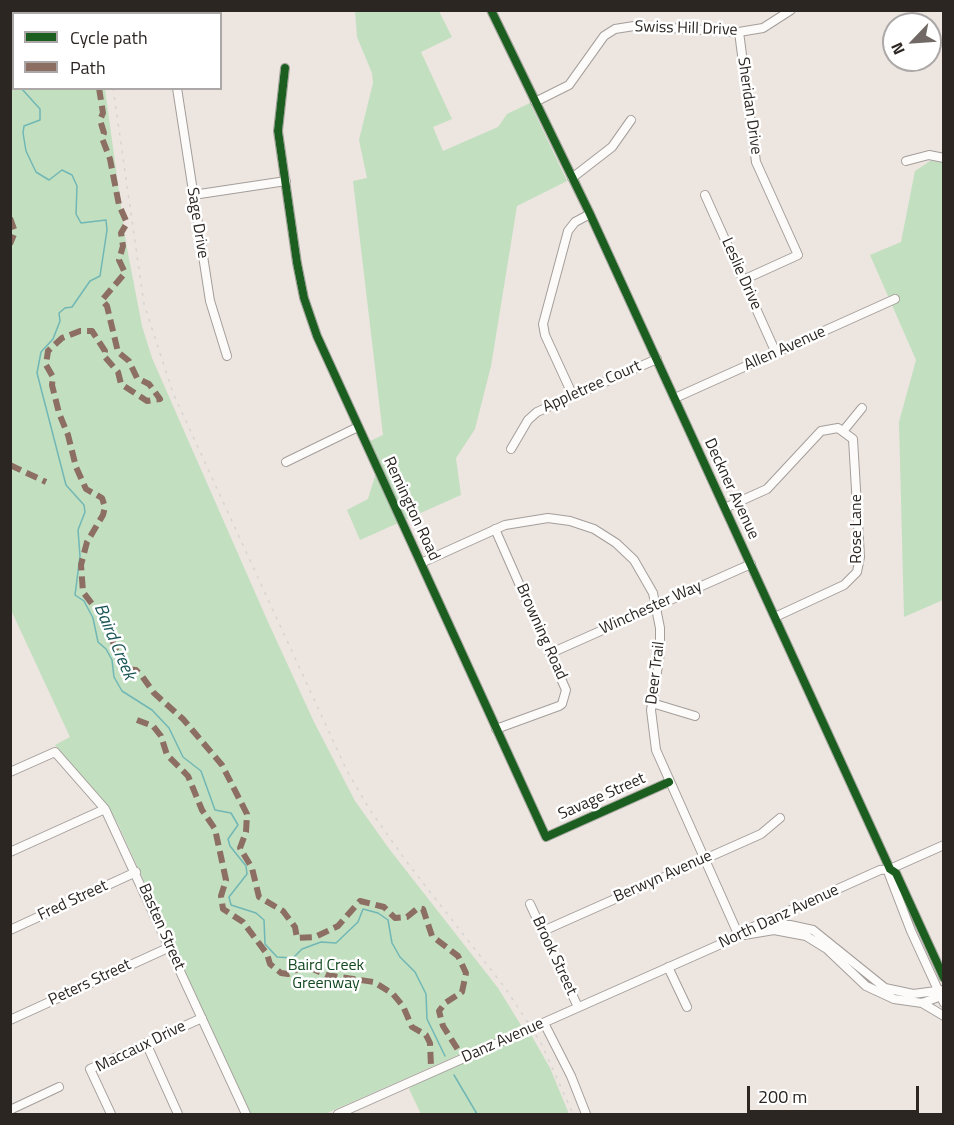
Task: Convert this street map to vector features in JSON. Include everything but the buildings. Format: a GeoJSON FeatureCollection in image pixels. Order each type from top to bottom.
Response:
{"type":"FeatureCollection","features":[{"type":"Feature","properties":{"kind":"street","name":"Deckner Avenue"},"geometry":{"type":"LineString","coordinates":[[491,10],[590,214],[675,398],[890,869],[889,874],[942,995]]}},
{"type":"Feature","properties":{"kind":"street","name":"Swiss Hill Drive"},"geometry":{"type":"LineString","coordinates":[[535,102],[569,85],[604,36],[615,28],[634,26],[738,32],[763,28],[791,10]]}},
{"type":"Feature","properties":{"kind":"street","name":"Sheridan Drive"},"geometry":{"type":"LineString","coordinates":[[738,32],[756,162],[798,255],[743,280]]}},
{"type":"Feature","properties":{"kind":"street","name":"Remington Road"},"geometry":{"type":"LineString","coordinates":[[285,68],[278,131],[304,298],[317,336],[546,837]]}},
{"type":"Feature","properties":{"kind":"street","name":"Sage Drive"},"geometry":{"type":"LineString","coordinates":[[177,90],[210,301],[227,356]]}},
{"type":"Feature","properties":{"kind":"street"},"geometry":{"type":"LineString","coordinates":[[572,178],[608,151],[631,120]]}},
{"type":"Feature","properties":{"kind":"street"},"geometry":{"type":"LineString","coordinates":[[906,161],[929,155],[944,158]]}},
{"type":"Feature","properties":{"kind":"street"},"geometry":{"type":"LineString","coordinates":[[193,195],[286,181]]}},
{"type":"Feature","properties":{"kind":"street","name":"Leslie Drive"},"geometry":{"type":"LineString","coordinates":[[705,195],[776,353]]}},
{"type":"Feature","properties":{"kind":"street"},"geometry":{"type":"LineString","coordinates":[[573,396],[545,335],[543,324],[568,231],[575,222],[590,214]]}},
{"type":"Feature","properties":{"kind":"street","name":"Allen Avenue"},"geometry":{"type":"LineString","coordinates":[[675,398],[896,299]]}},
{"type":"Feature","properties":{"kind":"street","name":"Appletree Court"},"geometry":{"type":"LineString","coordinates":[[511,449],[533,415],[657,359]]}},
{"type":"Feature","properties":{"kind":"street"},"geometry":{"type":"LineString","coordinates":[[725,508],[767,489],[821,431],[831,427],[844,430],[862,408]]}},
{"type":"Feature","properties":{"kind":"street"},"geometry":{"type":"LineString","coordinates":[[286,462],[358,427]]}},
{"type":"Feature","properties":{"kind":"street","name":"Rose Lane"},"geometry":{"type":"LineString","coordinates":[[775,617],[844,585],[857,572],[860,557],[855,447],[853,439],[844,430]]}},
{"type":"Feature","properties":{"kind":"street","name":"Deer Trail"},"geometry":{"type":"LineString","coordinates":[[421,563],[495,529],[519,521],[548,519],[570,521],[594,529],[616,543],[634,560],[647,581],[657,606],[661,642],[652,703],[653,737],[669,782],[740,936]]}},
{"type":"Feature","properties":{"kind":"street","name":"Browning Road"},"geometry":{"type":"LineString","coordinates":[[495,529],[566,688],[562,704],[496,729]]}},
{"type":"Feature","properties":{"kind":"street","name":"Winchester Way"},"geometry":{"type":"LineString","coordinates":[[551,653],[751,564]]}},
{"type":"Feature","properties":{"kind":"street"},"geometry":{"type":"LineString","coordinates":[[652,703],[695,716]]}},
{"type":"Feature","properties":{"kind":"street","name":"Basten Street"},"geometry":{"type":"LineString","coordinates":[[10,772],[55,752],[105,809],[246,1114]]}},
{"type":"Feature","properties":{"kind":"street","name":"Savage Street"},"geometry":{"type":"LineString","coordinates":[[546,837],[669,782]]}},
{"type":"Feature","properties":{"kind":"street"},"geometry":{"type":"LineString","coordinates":[[10,852],[105,809]]}},
{"type":"Feature","properties":{"kind":"street","name":"Berwyn Avenue"},"geometry":{"type":"LineString","coordinates":[[543,931],[765,832],[780,818]]}},
{"type":"Feature","properties":{"kind":"street","name":"North Danz Avenue"},"geometry":{"type":"LineString","coordinates":[[668,967],[880,870],[890,869],[944,845]]}},
{"type":"Feature","properties":{"kind":"street","name":"Deckner Avenue"},"geometry":{"type":"LineString","coordinates":[[890,869],[896,873],[944,978]]}},
{"type":"Feature","properties":{"kind":"street","name":"Fred Street"},"geometry":{"type":"LineString","coordinates":[[10,930],[136,872]]}},
{"type":"Feature","properties":{"kind":"street","name":"Brook Street"},"geometry":{"type":"LineString","coordinates":[[530,904],[578,1007]]}},
{"type":"Feature","properties":{"kind":"street"},"geometry":{"type":"LineString","coordinates":[[753,927],[778,924],[803,927],[822,936],[866,976],[885,988],[913,994],[942,995]]}},
{"type":"Feature","properties":{"kind":"street"},"geometry":{"type":"LineString","coordinates":[[740,936],[774,930],[806,936],[827,949],[876,992],[894,999],[922,1003],[944,1016]]}},
{"type":"Feature","properties":{"kind":"street","name":"Peters Street"},"geometry":{"type":"LineString","coordinates":[[10,1020],[170,947]]}},
{"type":"Feature","properties":{"kind":"street"},"geometry":{"type":"LineString","coordinates":[[668,967],[687,1007]]}},
{"type":"Feature","properties":{"kind":"street","name":"Danz Avenue"},"geometry":{"type":"LineString","coordinates":[[338,1114],[668,967]]}},
{"type":"Feature","properties":{"kind":"street"},"geometry":{"type":"LineString","coordinates":[[922,1003],[942,995]]}},
{"type":"Feature","properties":{"kind":"street","name":"Maccaux Drive"},"geometry":{"type":"LineString","coordinates":[[111,1114],[90,1069],[202,1018]]}},
{"type":"Feature","properties":{"kind":"street"},"geometry":{"type":"LineString","coordinates":[[544,1023],[567,1068],[586,1114]]}},
{"type":"Feature","properties":{"kind":"street"},"geometry":{"type":"LineString","coordinates":[[146,1043],[178,1114]]}},
{"type":"Feature","properties":{"kind":"street"},"geometry":{"type":"LineString","coordinates":[[10,1110],[59,1087]]}},
{"type":"Feature","properties":{"kind":"green space","name":"Baird Creek Greenway"},"geometry":{"type":"Polygon","coordinates":[[[10,11],[93,11],[12,12],[12,90],[105,90],[126,243],[142,326],[152,358],[268,622],[314,722],[355,801],[390,850],[498,988],[522,1027],[325,1114],[250,1114],[117,822],[101,798],[55,745],[70,737],[11,610],[10,11]]]}},
{"type":"Feature","properties":{"kind":"green space"},"geometry":{"type":"Polygon","coordinates":[[[355,11],[439,11],[452,37],[421,52],[452,119],[433,127],[443,151],[498,127],[507,114],[530,103],[567,181],[517,206],[491,366],[475,429],[456,458],[461,495],[360,540],[347,510],[368,499],[379,463],[370,441],[383,435],[353,181],[367,178],[359,140],[373,83],[372,73],[357,37],[355,11]]]}},
{"type":"Feature","properties":{"kind":"green space"},"geometry":{"type":"Polygon","coordinates":[[[930,161],[943,162],[943,600],[904,617],[899,422],[916,360],[870,255],[901,242],[915,171],[930,161]]]}},
{"type":"Feature","properties":{"kind":"green space"},"geometry":{"type":"Polygon","coordinates":[[[530,1033],[550,1068],[569,1114],[421,1114],[409,1089],[415,1084],[530,1033]]]}},
{"type":"Feature","properties":{"kind":"waterway","name":"Baird Creek"},"geometry":{"type":"LineString","coordinates":[[23,90],[40,109],[40,120],[24,126],[23,133],[26,151],[36,172],[49,180],[62,170],[72,175],[77,186],[76,214],[81,223],[106,220],[107,230],[100,276],[90,281],[72,307],[65,308],[59,313],[60,321],[53,339],[41,352],[37,373],[66,485],[84,505],[85,512],[78,530],[80,556],[75,595],[84,601],[93,618],[98,642],[106,649],[112,660],[114,677],[122,691],[152,710],[169,728],[183,757],[201,771],[215,810],[231,813],[238,825],[228,839],[230,846],[246,866],[247,874],[229,897],[231,905],[256,913],[264,920],[265,944],[277,957],[293,958],[302,949],[321,942],[336,943],[358,922],[363,909],[378,913],[388,920],[392,943],[400,957],[415,972],[426,994],[427,1019],[445,1056]]}},
{"type":"Feature","properties":{"kind":"waterway","name":"Baird Creek"},"geometry":{"type":"LineString","coordinates":[[454,1075],[477,1114]]}},
{"type":"Feature","properties":{"kind":"railway"},"geometry":{"type":"LineString","coordinates":[[113,90],[144,304],[173,393],[347,771],[370,810],[409,865],[506,989],[541,1043],[573,1114]]}},
{"type":"Feature","properties":{"kind":"marked path"},"geometry":{"type":"LineString","coordinates":[[99,90],[103,113],[100,120],[104,133],[102,138],[110,159],[119,205],[127,223],[121,233],[123,246],[119,260],[125,273],[102,300],[107,306],[118,352],[129,361],[137,378],[149,384],[160,399],[147,401],[121,384],[118,372],[104,356],[105,351],[92,331],[80,331],[62,338],[48,351],[46,365],[53,377],[52,385],[59,413],[68,435],[76,467],[86,489],[102,498],[105,507],[103,515],[87,542],[81,565],[83,592],[105,621],[123,669],[136,670],[154,693],[183,719],[222,765],[247,814],[246,832],[240,848],[252,868],[259,897],[283,911],[295,927],[297,938],[315,937],[338,926],[360,901],[384,907],[395,918],[407,917],[418,908],[423,909],[432,936],[458,956],[466,973],[462,992],[445,1003],[439,1011],[443,1026],[460,1053]]}},
{"type":"Feature","properties":{"kind":"marked path"},"geometry":{"type":"LineString","coordinates":[[10,218],[15,232],[10,244]]}},
{"type":"Feature","properties":{"kind":"marked path"},"geometry":{"type":"LineString","coordinates":[[10,465],[46,482]]}},
{"type":"Feature","properties":{"kind":"marked path"},"geometry":{"type":"LineString","coordinates":[[137,720],[153,726],[161,736],[167,755],[188,776],[202,810],[215,829],[226,880],[221,896],[223,909],[243,922],[267,954],[270,964],[281,973],[288,974],[307,964],[326,975],[374,982],[393,994],[403,1006],[412,1027],[426,1035],[430,1043],[431,1067]]}},
{"type":"Feature","properties":{"kind":"cycle path"},"geometry":{"type":"LineString","coordinates":[[491,10],[590,214],[890,869],[896,873],[944,978]]}},
{"type":"Feature","properties":{"kind":"cycle path"},"geometry":{"type":"LineString","coordinates":[[285,68],[278,131],[304,298],[317,336],[546,837],[669,782]]}}]}
